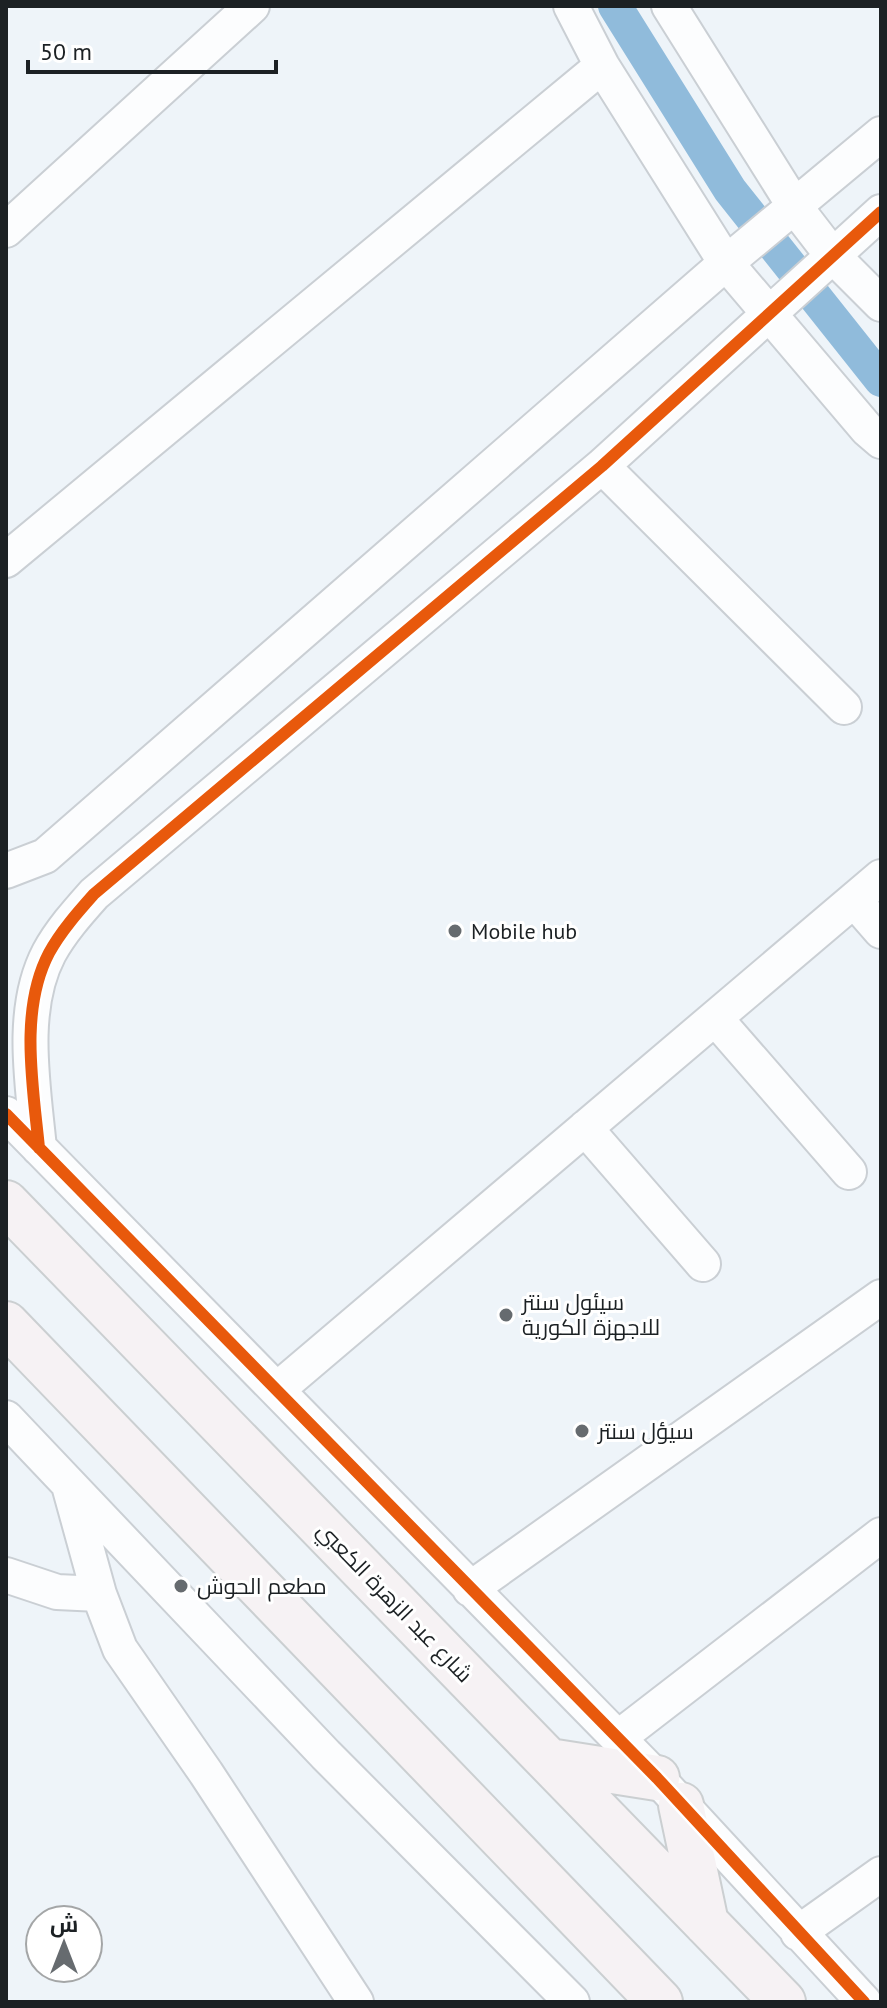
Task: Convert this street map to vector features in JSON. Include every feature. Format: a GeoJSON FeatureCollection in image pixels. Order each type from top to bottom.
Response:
{"type":"FeatureCollection","features":[{"type":"Feature","properties":{"kind":"main road","name":"شارع عبد الزهرة الكعبي"},"geometry":{"type":"LineString","coordinates":[[6,1203],[783,2002]]}},
{"type":"Feature","properties":{"kind":"main road"},"geometry":{"type":"LineString","coordinates":[[6,1324],[660,2002]]}},
{"type":"Feature","properties":{"kind":"main road"},"geometry":{"type":"LineString","coordinates":[[549,1761],[669,1792],[706,1923]]}},
{"type":"Feature","properties":{"kind":"street"},"geometry":{"type":"LineString","coordinates":[[6,230],[252,6]]}},
{"type":"Feature","properties":{"kind":"street"},"geometry":{"type":"LineString","coordinates":[[571,6],[602,66],[726,263],[768,316],[881,441]]}},
{"type":"Feature","properties":{"kind":"street"},"geometry":{"type":"LineString","coordinates":[[669,6],[795,207],[832,255],[881,304]]}},
{"type":"Feature","properties":{"kind":"street"},"geometry":{"type":"LineString","coordinates":[[6,560],[602,66]]}},
{"type":"Feature","properties":{"kind":"street"},"geometry":{"type":"LineString","coordinates":[[6,871],[45,856],[726,263],[881,134]]}},
{"type":"Feature","properties":{"kind":"street"},"geometry":{"type":"LineString","coordinates":[[39,1148],[31,1038],[21,997],[94,894],[602,466],[881,212]]}},
{"type":"Feature","properties":{"kind":"street"},"geometry":{"type":"LineString","coordinates":[[602,466],[844,707]]}},
{"type":"Feature","properties":{"kind":"street"},"geometry":{"type":"LineString","coordinates":[[278,1389],[881,877]]}},
{"type":"Feature","properties":{"kind":"street"},"geometry":{"type":"LineString","coordinates":[[854,900],[881,931]]}},
{"type":"Feature","properties":{"kind":"street"},"geometry":{"type":"LineString","coordinates":[[715,1018],[849,1172]]}},
{"type":"Feature","properties":{"kind":"street"},"geometry":{"type":"LineString","coordinates":[[6,1114],[618,1738],[864,2002]]}},
{"type":"Feature","properties":{"kind":"street"},"geometry":{"type":"LineString","coordinates":[[585,1128],[703,1264]]}},
{"type":"Feature","properties":{"kind":"street"},"geometry":{"type":"LineString","coordinates":[[470,1589],[881,1297]]}},
{"type":"Feature","properties":{"kind":"street"},"geometry":{"type":"LineString","coordinates":[[6,1418],[326,1755],[572,2002]]}},
{"type":"Feature","properties":{"kind":"street"},"geometry":{"type":"LineString","coordinates":[[69,1484],[99,1594],[120,1649],[206,1773],[356,2002]]}},
{"type":"Feature","properties":{"kind":"street"},"geometry":{"type":"LineString","coordinates":[[618,1738],[881,1535]]}},
{"type":"Feature","properties":{"kind":"street"},"geometry":{"type":"LineString","coordinates":[[6,1575],[57,1592],[99,1594]]}},
{"type":"Feature","properties":{"kind":"street"},"geometry":{"type":"LineString","coordinates":[[798,1933],[881,1874]]}},
{"type":"Feature","properties":{"kind":"street"},"geometry":{"type":"LineString","coordinates":[[339,2002],[356,2002]]}},
{"type":"Feature","properties":{"kind":"waterway"},"geometry":{"type":"LineString","coordinates":[[615,6],[730,190],[881,380]]}},
{"type":"Feature","properties":{"kind":"cycle path"},"geometry":{"type":"LineString","coordinates":[[39,1148],[30,1049],[34,999],[49,953],[64,929],[94,894],[602,466],[881,212]]}},
{"type":"Feature","properties":{"kind":"cycle path"},"geometry":{"type":"LineString","coordinates":[[6,1114],[657,1778],[864,2002]]}},
{"type":"Feature","properties":{"kind":"place","name":"Mobile hub"},"geometry":{"type":"Point","coordinates":[455,931]}},
{"type":"Feature","properties":{"kind":"place","name":"سيئول سنتر للاجهزة الكورية"},"geometry":{"type":"Point","coordinates":[506,1315]}},
{"type":"Feature","properties":{"kind":"place","name":"سيؤل سنتر"},"geometry":{"type":"Point","coordinates":[582,1431]}},
{"type":"Feature","properties":{"kind":"place","name":"مطعم الحوش"},"geometry":{"type":"Point","coordinates":[181,1586]}}]}
